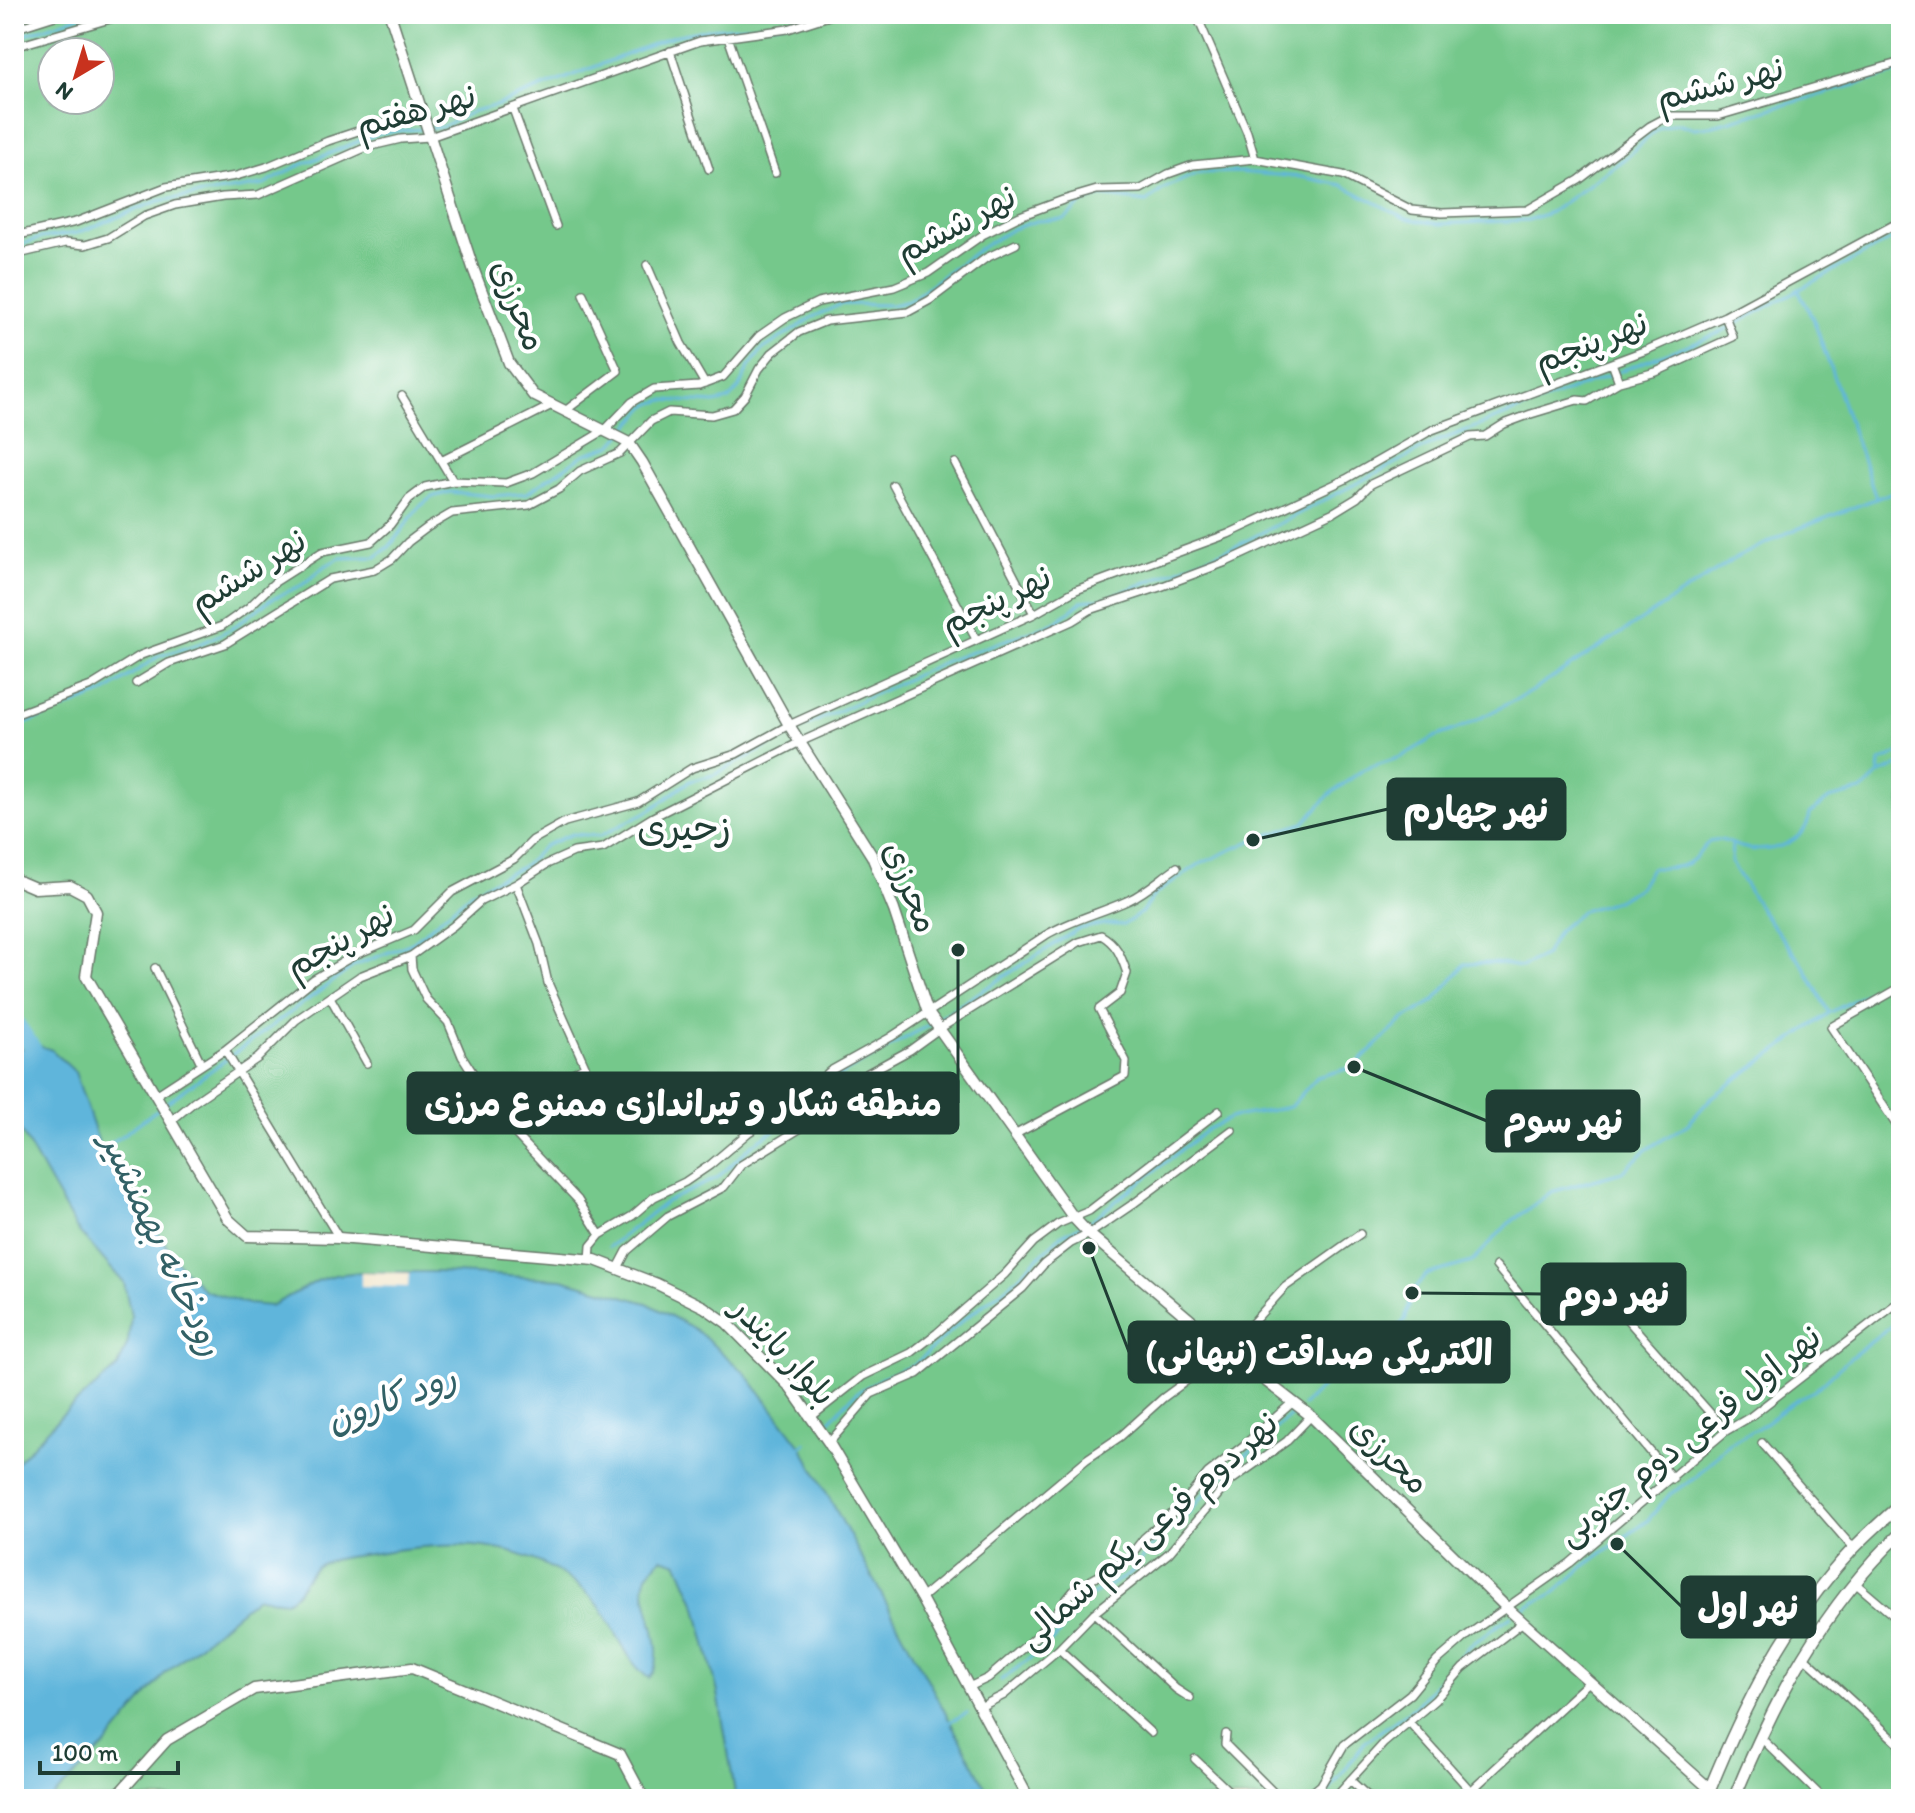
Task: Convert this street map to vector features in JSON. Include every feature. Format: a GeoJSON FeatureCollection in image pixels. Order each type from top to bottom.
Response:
{"type":"FeatureCollection","features":[{"type":"Feature","properties":{"kind":"main road"},"geometry":{"type":"LineString","coordinates":[[1901,1504],[1853,1548],[1801,1615],[1769,1667],[1708,1794],[1732,1799],[1760,1737],[1803,1656],[1854,1582],[1901,1533]]}},
{"type":"Feature","properties":{"kind":"street"},"geometry":{"type":"LineString","coordinates":[[14,29],[61,14]]}},
{"type":"Feature","properties":{"kind":"street"},"geometry":{"type":"LineString","coordinates":[[14,47],[127,14]]}},
{"type":"Feature","properties":{"kind":"street","name":"محرزی"},"geometry":{"type":"LineString","coordinates":[[390,14],[473,268],[509,363],[533,395],[626,442],[642,462],[794,733],[872,856],[934,1021],[1081,1226],[1227,1351],[1302,1409],[1514,1615],[1590,1681],[1708,1794]]}},
{"type":"Feature","properties":{"kind":"street","name":"نهر هفتم"},"geometry":{"type":"LineString","coordinates":[[14,255],[65,243],[85,245],[108,238],[144,216],[175,205],[258,195],[367,147],[401,139],[427,126],[513,109],[700,41],[788,29],[835,14]]}},
{"type":"Feature","properties":{"kind":"street"},"geometry":{"type":"LineString","coordinates":[[1196,14],[1247,132],[1255,159]]}},
{"type":"Feature","properties":{"kind":"street"},"geometry":{"type":"LineString","coordinates":[[728,37],[775,173]]}},
{"type":"Feature","properties":{"kind":"street"},"geometry":{"type":"LineString","coordinates":[[670,51],[709,169]]}},
{"type":"Feature","properties":{"kind":"street","name":"نهر ششم"},"geometry":{"type":"LineString","coordinates":[[14,715],[91,686],[141,655],[222,626],[249,607],[275,582],[322,552],[371,542],[390,525],[409,499],[425,487],[453,481],[506,483],[533,473],[608,432],[632,402],[654,389],[705,384],[723,377],[759,336],[785,318],[818,302],[894,287],[928,273],[984,234],[1020,216],[1097,190],[1141,189],[1193,165],[1255,159],[1343,175],[1412,210],[1442,213],[1527,210],[1579,180],[1650,126],[1669,116],[1718,116],[1901,62]]}},
{"type":"Feature","properties":{"kind":"street"},"geometry":{"type":"LineString","coordinates":[[513,109],[556,226]]}},
{"type":"Feature","properties":{"kind":"street"},"geometry":{"type":"LineString","coordinates":[[14,236],[76,222],[166,187],[236,176],[266,167],[328,141],[394,119],[427,126]]}},
{"type":"Feature","properties":{"kind":"street","name":"نهر پنجم"},"geometry":{"type":"LineString","coordinates":[[168,1117],[258,1058],[296,1020],[360,976],[411,956],[481,901],[574,852],[603,848],[794,733],[976,639],[1034,614],[1076,590],[1228,534],[1346,479],[1432,430],[1613,366],[1726,319],[1901,221]]}},
{"type":"Feature","properties":{"kind":"street"},"geometry":{"type":"LineString","coordinates":[[136,683],[169,663],[225,644],[330,579],[374,570],[392,559],[428,527],[452,513],[529,505],[559,489],[580,471],[620,453],[626,442],[651,421],[669,412],[712,415],[733,409],[745,396],[759,369],[772,353],[799,332],[826,321],[908,312],[930,300],[986,258],[1016,244]]}},
{"type":"Feature","properties":{"kind":"street"},"geometry":{"type":"LineString","coordinates":[[647,265],[681,343],[705,384]]}},
{"type":"Feature","properties":{"kind":"street"},"geometry":{"type":"LineString","coordinates":[[565,411],[618,371],[583,294]]}},
{"type":"Feature","properties":{"kind":"street","name":"نهر پنجم"},"geometry":{"type":"LineString","coordinates":[[157,1097],[226,1051],[314,979],[366,950],[414,930],[452,892],[514,859],[533,840],[565,822],[638,802],[692,768],[794,733],[1072,621],[1090,610],[1226,562],[1334,512],[1357,498],[1371,484],[1470,437],[1485,436],[1504,424],[1531,414],[1577,400],[1587,401],[1618,380],[1656,372],[1733,337],[1726,319]]}},
{"type":"Feature","properties":{"kind":"street"},"geometry":{"type":"LineString","coordinates":[[1613,366],[1618,380]]}},
{"type":"Feature","properties":{"kind":"street"},"geometry":{"type":"LineString","coordinates":[[402,396],[453,481]]}},
{"type":"Feature","properties":{"kind":"street"},"geometry":{"type":"LineString","coordinates":[[441,461],[552,405]]}},
{"type":"Feature","properties":{"kind":"street"},"geometry":{"type":"LineString","coordinates":[[955,463],[1034,614]]}},
{"type":"Feature","properties":{"kind":"street"},"geometry":{"type":"LineString","coordinates":[[893,485],[976,639]]}},
{"type":"Feature","properties":{"kind":"street"},"geometry":{"type":"LineString","coordinates":[[618,1268],[627,1251],[668,1216],[724,1187],[741,1165],[822,1115],[837,1090],[910,1050],[934,1021],[1046,935],[1071,920],[1133,898],[1177,867]]}},
{"type":"Feature","properties":{"kind":"street"},"geometry":{"type":"LineString","coordinates":[[14,879],[35,888],[70,886],[87,895],[96,912],[86,976],[168,1117]]}},
{"type":"Feature","properties":{"kind":"street"},"geometry":{"type":"LineString","coordinates":[[504,1122],[545,1090],[585,1066],[548,983],[539,944],[516,884]]}},
{"type":"Feature","properties":{"kind":"street"},"geometry":{"type":"LineString","coordinates":[[590,1260],[591,1246],[600,1235],[632,1216],[654,1197],[710,1165],[749,1132],[795,1103],[830,1071],[891,1037],[934,1021],[1079,942],[1101,935],[1118,950],[1127,973],[1120,993],[1099,1009],[1126,1061],[1125,1076],[1016,1134]]}},
{"type":"Feature","properties":{"kind":"street"},"geometry":{"type":"LineString","coordinates":[[411,956],[412,969],[426,999],[448,1022],[462,1056],[485,1087],[504,1122],[578,1200],[600,1235]]}},
{"type":"Feature","properties":{"kind":"street"},"geometry":{"type":"LineString","coordinates":[[155,968],[202,1065]]}},
{"type":"Feature","properties":{"kind":"street"},"geometry":{"type":"LineString","coordinates":[[1901,987],[1831,1027],[1901,1132]]}},
{"type":"Feature","properties":{"kind":"street"},"geometry":{"type":"LineString","coordinates":[[330,997],[367,1063]]}},
{"type":"Feature","properties":{"kind":"street"},"geometry":{"type":"LineString","coordinates":[[226,1051],[339,1238]]}},
{"type":"Feature","properties":{"kind":"street"},"geometry":{"type":"LineString","coordinates":[[829,1443],[871,1394],[917,1374],[1023,1288],[1044,1264],[1071,1243],[1089,1211],[1219,1111]]}},
{"type":"Feature","properties":{"kind":"street","name":"بلوار بایندر"},"geometry":{"type":"LineString","coordinates":[[168,1117],[228,1219],[247,1236],[339,1238],[590,1260],[618,1268],[704,1307],[727,1323],[789,1386],[829,1443],[921,1598],[1029,1799]]}},
{"type":"Feature","properties":{"kind":"street"},"geometry":{"type":"LineString","coordinates":[[811,1417],[863,1376],[911,1353],[937,1333],[1005,1274],[1034,1242],[1058,1224],[1081,1226],[1232,1130]]}},
{"type":"Feature","properties":{"kind":"street"},"geometry":{"type":"LineString","coordinates":[[921,1598],[1087,1459],[1121,1436],[1163,1398],[1227,1351],[1285,1287],[1360,1234]]}},
{"type":"Feature","properties":{"kind":"street"},"geometry":{"type":"LineString","coordinates":[[1496,1266],[1673,1479]]}},
{"type":"Feature","properties":{"kind":"street"},"geometry":{"type":"LineString","coordinates":[[1585,1272],[1726,1431]]}},
{"type":"Feature","properties":{"kind":"street","name":"نهر اول فرعی دوم جنوبی"},"geometry":{"type":"LineString","coordinates":[[1514,1615],[1570,1563],[1673,1479],[1726,1431],[1750,1417],[1901,1300]]}},
{"type":"Feature","properties":{"kind":"street"},"geometry":{"type":"LineString","coordinates":[[969,1687],[988,1678],[1037,1636],[1075,1589],[1127,1560],[1144,1538],[1182,1505],[1208,1473],[1302,1409]]}},
{"type":"Feature","properties":{"kind":"street","name":"نهر دوم فرعی یکم شمالی"},"geometry":{"type":"LineString","coordinates":[[980,1707],[1004,1695],[1059,1649],[1094,1613],[1169,1553],[1228,1483],[1287,1441],[1302,1409]]}},
{"type":"Feature","properties":{"kind":"street"},"geometry":{"type":"LineString","coordinates":[[1762,1443],[1853,1548]]}},
{"type":"Feature","properties":{"kind":"street"},"geometry":{"type":"LineString","coordinates":[[1854,1582],[1901,1622]]}},
{"type":"Feature","properties":{"kind":"street"},"geometry":{"type":"LineString","coordinates":[[1094,1613],[1176,1689],[1190,1698]]}},
{"type":"Feature","properties":{"kind":"street"},"geometry":{"type":"LineString","coordinates":[[1333,1799],[1384,1743],[1435,1700],[1514,1615]]}},
{"type":"Feature","properties":{"kind":"street"},"geometry":{"type":"LineString","coordinates":[[1304,1799],[1321,1785],[1344,1745],[1410,1694],[1437,1661],[1466,1636],[1514,1615]]}},
{"type":"Feature","properties":{"kind":"street"},"geometry":{"type":"LineString","coordinates":[[1059,1649],[1151,1733]]}},
{"type":"Feature","properties":{"kind":"street"},"geometry":{"type":"LineString","coordinates":[[1803,1656],[1901,1746]]}},
{"type":"Feature","properties":{"kind":"street"},"geometry":{"type":"LineString","coordinates":[[114,1799],[167,1740],[254,1689],[412,1668],[620,1754],[644,1799]]}},
{"type":"Feature","properties":{"kind":"street"},"geometry":{"type":"LineString","coordinates":[[1462,1799],[1590,1681]]}},
{"type":"Feature","properties":{"kind":"street"},"geometry":{"type":"LineString","coordinates":[[1409,1722],[1470,1790]]}},
{"type":"Feature","properties":{"kind":"street"},"geometry":{"type":"LineString","coordinates":[[1226,1734],[1225,1744],[1280,1799]]}},
{"type":"Feature","properties":{"kind":"street"},"geometry":{"type":"LineString","coordinates":[[1760,1737],[1824,1799]]}},
{"type":"Feature","properties":{"kind":"street"},"geometry":{"type":"LineString","coordinates":[[1195,1759],[1237,1799]]}},
{"type":"Feature","properties":{"kind":"street"},"geometry":{"type":"LineString","coordinates":[[1350,1780],[1371,1799]]}},
{"type":"Feature","properties":{"kind":"green space"},"geometry":{"type":"Polygon","coordinates":[[[14,14],[1901,14],[1901,1799],[14,1799],[14,14]]]}},
{"type":"Feature","properties":{"kind":"water","name":"رود کارون"},"geometry":{"type":"Polygon","coordinates":[[[35,1044],[52,1050],[75,1072],[100,1146],[179,1264],[204,1290],[248,1304],[271,1306],[319,1280],[361,1272],[437,1272],[562,1279],[647,1303],[695,1329],[746,1374],[802,1447],[992,1799],[736,1799],[718,1693],[697,1607],[678,1563],[661,1558],[647,1575],[644,1585],[657,1646],[655,1669],[649,1678],[633,1662],[598,1604],[565,1576],[515,1553],[489,1548],[434,1546],[336,1559],[317,1566],[296,1594],[285,1601],[256,1598],[166,1672],[106,1745],[51,1799],[14,1799],[14,1465],[64,1413],[118,1367],[128,1342],[131,1316],[124,1283],[76,1228],[14,1119],[14,1051],[35,1044]]]}},
{"type":"Feature","properties":{"kind":"pier"},"geometry":{"type":"Polygon","coordinates":[[[361,1272],[409,1273],[408,1287],[361,1286],[361,1272]]]}},
{"type":"Feature","properties":{"kind":"waterway"},"geometry":{"type":"LineString","coordinates":[[14,38],[86,14]]}},
{"type":"Feature","properties":{"kind":"waterway"},"geometry":{"type":"LineString","coordinates":[[14,247],[41,238],[77,233],[158,201],[264,185],[296,167],[379,133],[442,127],[474,111],[498,105],[673,36],[710,29],[775,24],[812,14]]}},
{"type":"Feature","properties":{"kind":"waterway"},"geometry":{"type":"LineString","coordinates":[[14,728],[104,693],[159,656],[202,643],[231,629],[270,600],[302,585],[340,558],[376,557],[390,546],[418,508],[432,497],[450,492],[493,496],[527,493],[583,455],[612,445],[648,405],[664,400],[714,403],[728,400],[762,350],[815,316],[842,304],[892,305],[909,301],[979,249],[1012,229],[1036,221],[1065,219],[1082,203],[1100,196],[1147,202],[1163,189],[1198,173],[1238,172],[1302,177],[1342,185],[1405,218],[1438,224],[1528,220],[1551,212],[1624,159],[1659,128],[1677,123],[1694,128],[1710,126],[1901,72]]}},
{"type":"Feature","properties":{"kind":"waterway"},"geometry":{"type":"LineString","coordinates":[[102,1150],[354,966],[412,943],[473,891],[525,865],[544,846],[572,834],[600,836],[652,809],[690,781],[714,775],[808,725],[946,661],[1057,622],[1082,601],[1108,598],[1236,546],[1436,442],[1719,333],[1901,234]]}},
{"type":"Feature","properties":{"kind":"waterway"},"geometry":{"type":"LineString","coordinates":[[1798,289],[1814,321],[1876,498]]}},
{"type":"Feature","properties":{"kind":"waterway"},"geometry":{"type":"LineString","coordinates":[[938,1019],[1078,929],[1105,924],[1123,925],[1141,913],[1155,894],[1198,865],[1253,840],[1304,823],[1330,794],[1364,769],[1401,757],[1435,737],[1467,725],[1534,690],[1736,558],[1787,533],[1901,489]]}},
{"type":"Feature","properties":{"kind":"waterway"},"geometry":{"type":"LineString","coordinates":[[1879,774],[1880,762],[1901,752]]}},
{"type":"Feature","properties":{"kind":"waterway"},"geometry":{"type":"LineString","coordinates":[[826,1424],[856,1393],[914,1365],[963,1320],[1012,1283],[1060,1236],[1093,1219],[1208,1129],[1233,1117],[1290,1107],[1317,1077],[1354,1067],[1404,1019],[1434,1001],[1465,964],[1494,963],[1522,967],[1545,955],[1559,930],[1582,911],[1615,901],[1639,888],[1651,868],[1684,865],[1715,840],[1752,849],[1784,845],[1801,833],[1810,814],[1829,799],[1862,791],[1879,774],[1901,764]]}},
{"type":"Feature","properties":{"kind":"waterway"},"geometry":{"type":"LineString","coordinates":[[1732,844],[1731,862],[1761,910],[1805,968],[1829,1013]]}},
{"type":"Feature","properties":{"kind":"waterway"},"geometry":{"type":"LineString","coordinates":[[1303,1405],[1370,1343],[1394,1331],[1405,1320],[1412,1293],[1426,1275],[1472,1262],[1508,1224],[1551,1192],[1622,1172],[1646,1150],[1688,1124],[1711,1098],[1829,1013],[1901,975]]}},
{"type":"Feature","properties":{"kind":"waterway","name":"رودخانه بهمنشیر"},"geometry":{"type":"LineString","coordinates":[[14,1020],[41,1060]]}},
{"type":"Feature","properties":{"kind":"waterway"},"geometry":{"type":"LineString","coordinates":[[609,1247],[666,1202],[717,1178],[752,1145],[814,1104],[839,1076],[932,1023]]}},
{"type":"Feature","properties":{"kind":"waterway"},"geometry":{"type":"LineString","coordinates":[[1517,1612],[1556,1592],[1583,1567],[1647,1521],[1670,1494],[1695,1478],[1728,1444],[1761,1426],[1798,1398],[1814,1391],[1850,1358],[1901,1319]]}},
{"type":"Feature","properties":{"kind":"waterway"},"geometry":{"type":"LineString","coordinates":[[1001,1680],[1053,1641],[1087,1598],[1130,1574],[1154,1543],[1186,1516],[1214,1483],[1297,1410]]}},
{"type":"Feature","properties":{"kind":"waterway"},"geometry":{"type":"LineString","coordinates":[[799,1449],[806,1443]]}},
{"type":"Feature","properties":{"kind":"waterway"},"geometry":{"type":"LineString","coordinates":[[1318,1799],[1329,1791],[1365,1742],[1415,1707],[1469,1646],[1511,1616]]}},
{"type":"Feature","properties":{"kind":"waterway"},"geometry":{"type":"LineString","coordinates":[[949,1722],[967,1713]]}},
{"type":"Feature","properties":{"kind":"place","name":"نهر چهارم"},"geometry":{"type":"Point","coordinates":[1253,840]}},
{"type":"Feature","properties":{"kind":"place","name":"منطقه شکار و تیراندازی ممنوع مرزی"},"geometry":{"type":"Point","coordinates":[958,950]}},
{"type":"Feature","properties":{"kind":"place","name":"نهر سوم"},"geometry":{"type":"Point","coordinates":[1354,1067]}},
{"type":"Feature","properties":{"kind":"place","name":"الکتریکی صداقت (نبهانی)"},"geometry":{"type":"Point","coordinates":[1089,1248]}},
{"type":"Feature","properties":{"kind":"place","name":"نهر دوم"},"geometry":{"type":"Point","coordinates":[1412,1293]}},
{"type":"Feature","properties":{"kind":"place","name":"نهر اول"},"geometry":{"type":"Point","coordinates":[1617,1544]}},
{"type":"Feature","properties":{"kind":"district","name":"زحیری"},"geometry":{"type":"Point","coordinates":[684,827]}}]}
